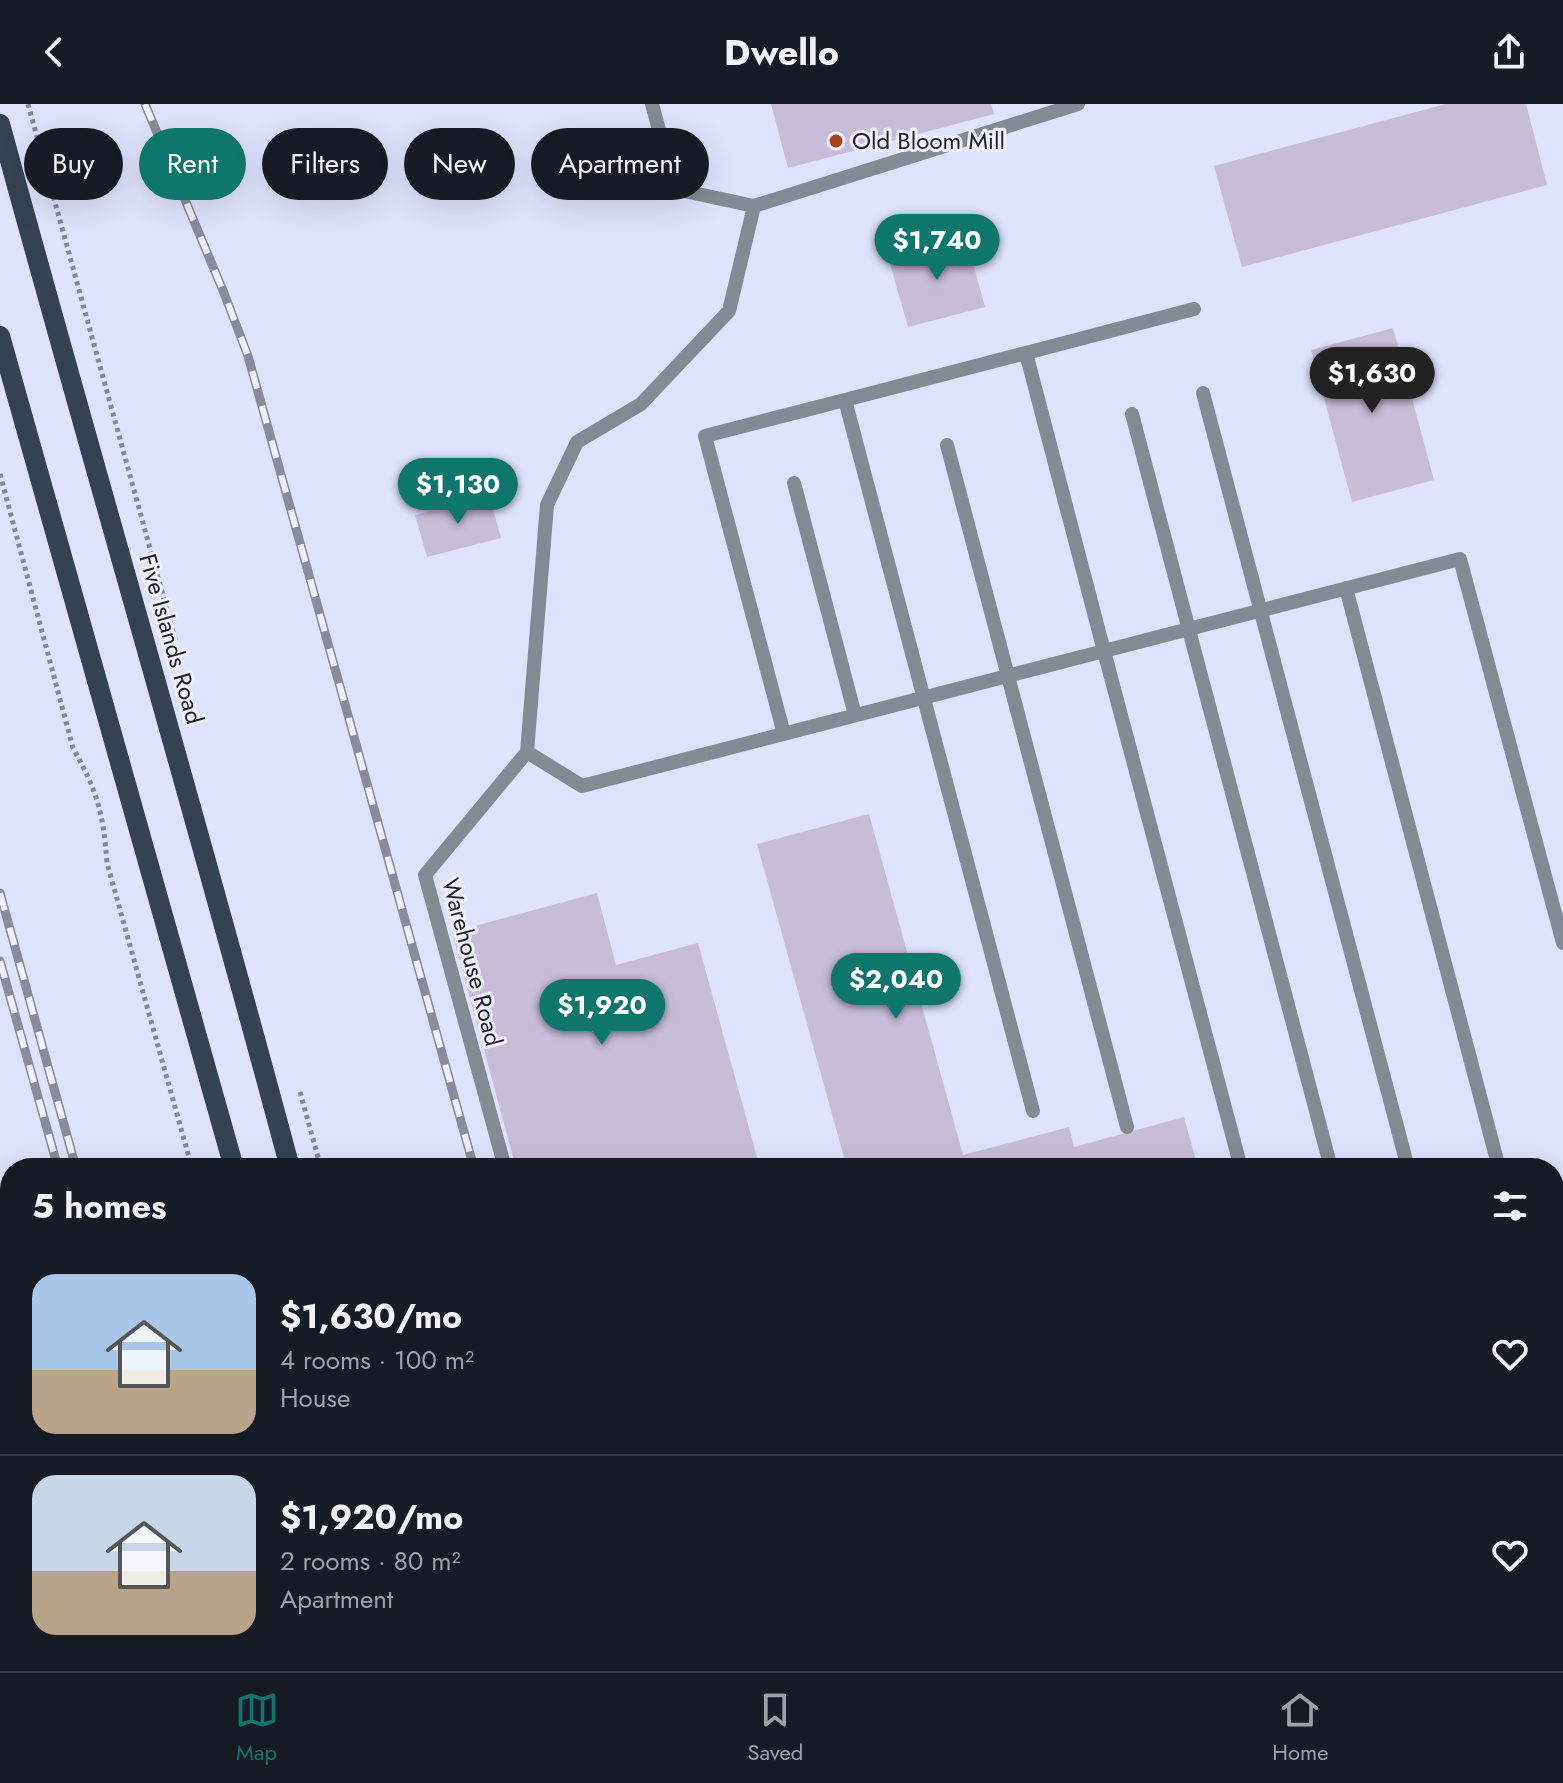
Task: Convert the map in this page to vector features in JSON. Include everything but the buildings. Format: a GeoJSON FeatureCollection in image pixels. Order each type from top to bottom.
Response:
{"type":"FeatureCollection","features":[{"type":"Feature","properties":{"kind":"main road","name":"Five Islands Road"},"geometry":{"type":"LineString","coordinates":[[0,124],[195,814],[287,1158]]}},
{"type":"Feature","properties":{"kind":"main road"},"geometry":{"type":"LineString","coordinates":[[0,336],[231,1158]]}},
{"type":"Feature","properties":{"kind":"lane"},"geometry":{"type":"LineString","coordinates":[[652,104],[675,189],[754,206],[1078,104]]}},
{"type":"Feature","properties":{"kind":"lane"},"geometry":{"type":"LineString","coordinates":[[754,206],[729,311],[641,404],[577,442],[547,505],[527,752],[582,786],[1460,559],[1563,943]]}},
{"type":"Feature","properties":{"kind":"lane"},"geometry":{"type":"LineString","coordinates":[[784,734],[705,436],[1194,309]]}},
{"type":"Feature","properties":{"kind":"lane"},"geometry":{"type":"LineString","coordinates":[[1026,353],[1238,1158]]}},
{"type":"Feature","properties":{"kind":"lane"},"geometry":{"type":"LineString","coordinates":[[1203,393],[1405,1158]]}},
{"type":"Feature","properties":{"kind":"lane"},"geometry":{"type":"LineString","coordinates":[[845,400],[1033,1111]]}},
{"type":"Feature","properties":{"kind":"lane"},"geometry":{"type":"LineString","coordinates":[[1132,414],[1328,1158]]}},
{"type":"Feature","properties":{"kind":"lane"},"geometry":{"type":"LineString","coordinates":[[947,445],[1127,1127]]}},
{"type":"Feature","properties":{"kind":"lane"},"geometry":{"type":"LineString","coordinates":[[794,483],[855,715]]}},
{"type":"Feature","properties":{"kind":"lane"},"geometry":{"type":"LineString","coordinates":[[1346,588],[1496,1158]]}},
{"type":"Feature","properties":{"kind":"lane","name":"Warehouse Road"},"geometry":{"type":"LineString","coordinates":[[502,1158],[425,875],[527,752]]}},
{"type":"Feature","properties":{"kind":"path"},"geometry":{"type":"LineString","coordinates":[[28,104],[179,654]]}},
{"type":"Feature","properties":{"kind":"path"},"geometry":{"type":"LineString","coordinates":[[0,474],[73,748],[93,783],[103,820],[107,863],[189,1158]]}},
{"type":"Feature","properties":{"kind":"path"},"geometry":{"type":"LineString","coordinates":[[296,1077],[318,1158]]}},
{"type":"Feature","properties":{"kind":"railway"},"geometry":{"type":"LineString","coordinates":[[145,104],[248,356],[471,1158]]}},
{"type":"Feature","properties":{"kind":"railway"},"geometry":{"type":"LineString","coordinates":[[0,893],[73,1158]]}},
{"type":"Feature","properties":{"kind":"railway"},"geometry":{"type":"LineString","coordinates":[[0,961],[55,1158]]}},
{"type":"Feature","properties":{"kind":"place","name":"Old Bloom Mill"},"geometry":{"type":"Point","coordinates":[836,141]}}]}
